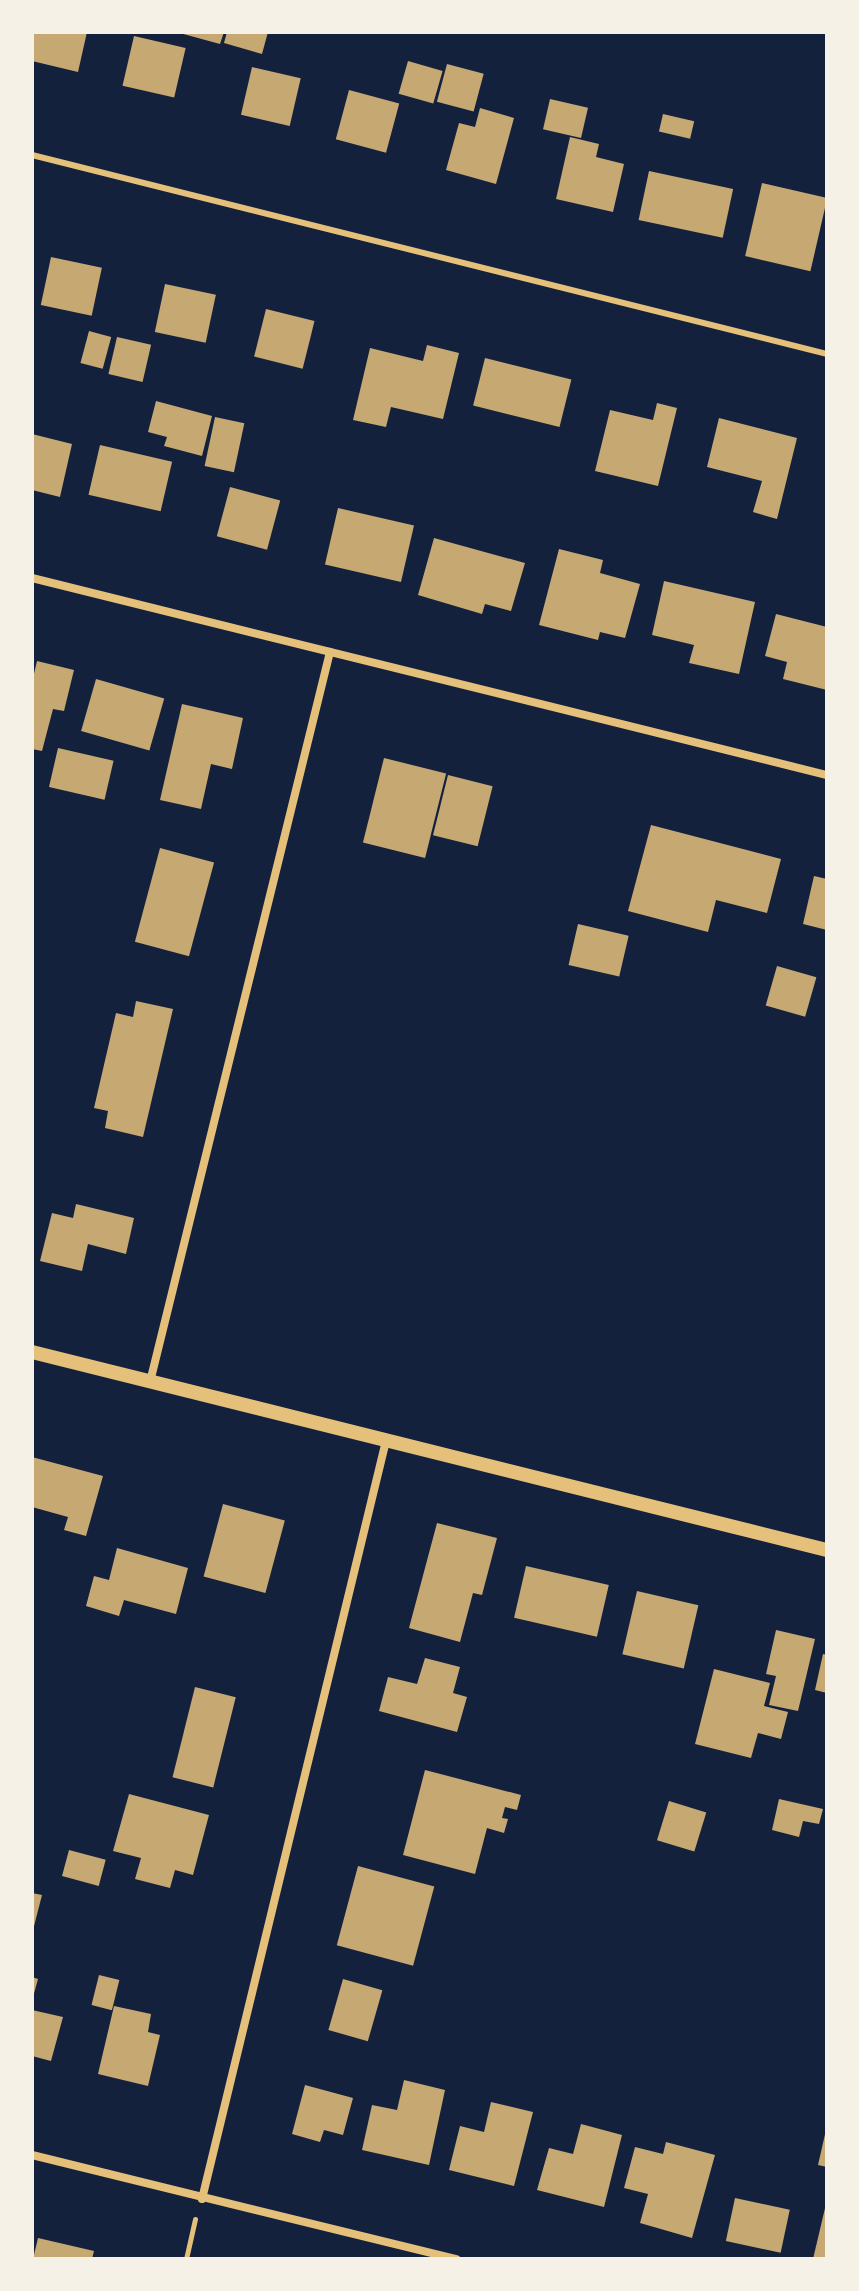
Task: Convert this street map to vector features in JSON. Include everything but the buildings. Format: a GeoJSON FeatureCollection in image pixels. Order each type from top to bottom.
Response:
{"type":"FeatureCollection","features":[{"type":"Feature","properties":{"kind":"street"},"geometry":{"type":"LineString","coordinates":[[32,578],[827,775]]}},
{"type":"Feature","properties":{"kind":"street"},"geometry":{"type":"LineString","coordinates":[[150,1382],[330,652]]}},
{"type":"Feature","properties":{"kind":"street"},"geometry":{"type":"LineString","coordinates":[[32,1352],[827,1550]]}},
{"type":"Feature","properties":{"kind":"street"},"geometry":{"type":"LineString","coordinates":[[202,2199],[386,1441]]}},
{"type":"Feature","properties":{"kind":"street"},"geometry":{"type":"LineString","coordinates":[[32,2155],[456,2259]]}},
{"type":"Feature","properties":{"kind":"lane"},"geometry":{"type":"LineString","coordinates":[[32,155],[827,354]]}},
{"type":"Feature","properties":{"kind":"path"},"geometry":{"type":"LineString","coordinates":[[186,2259],[195,2219]]}}]}
